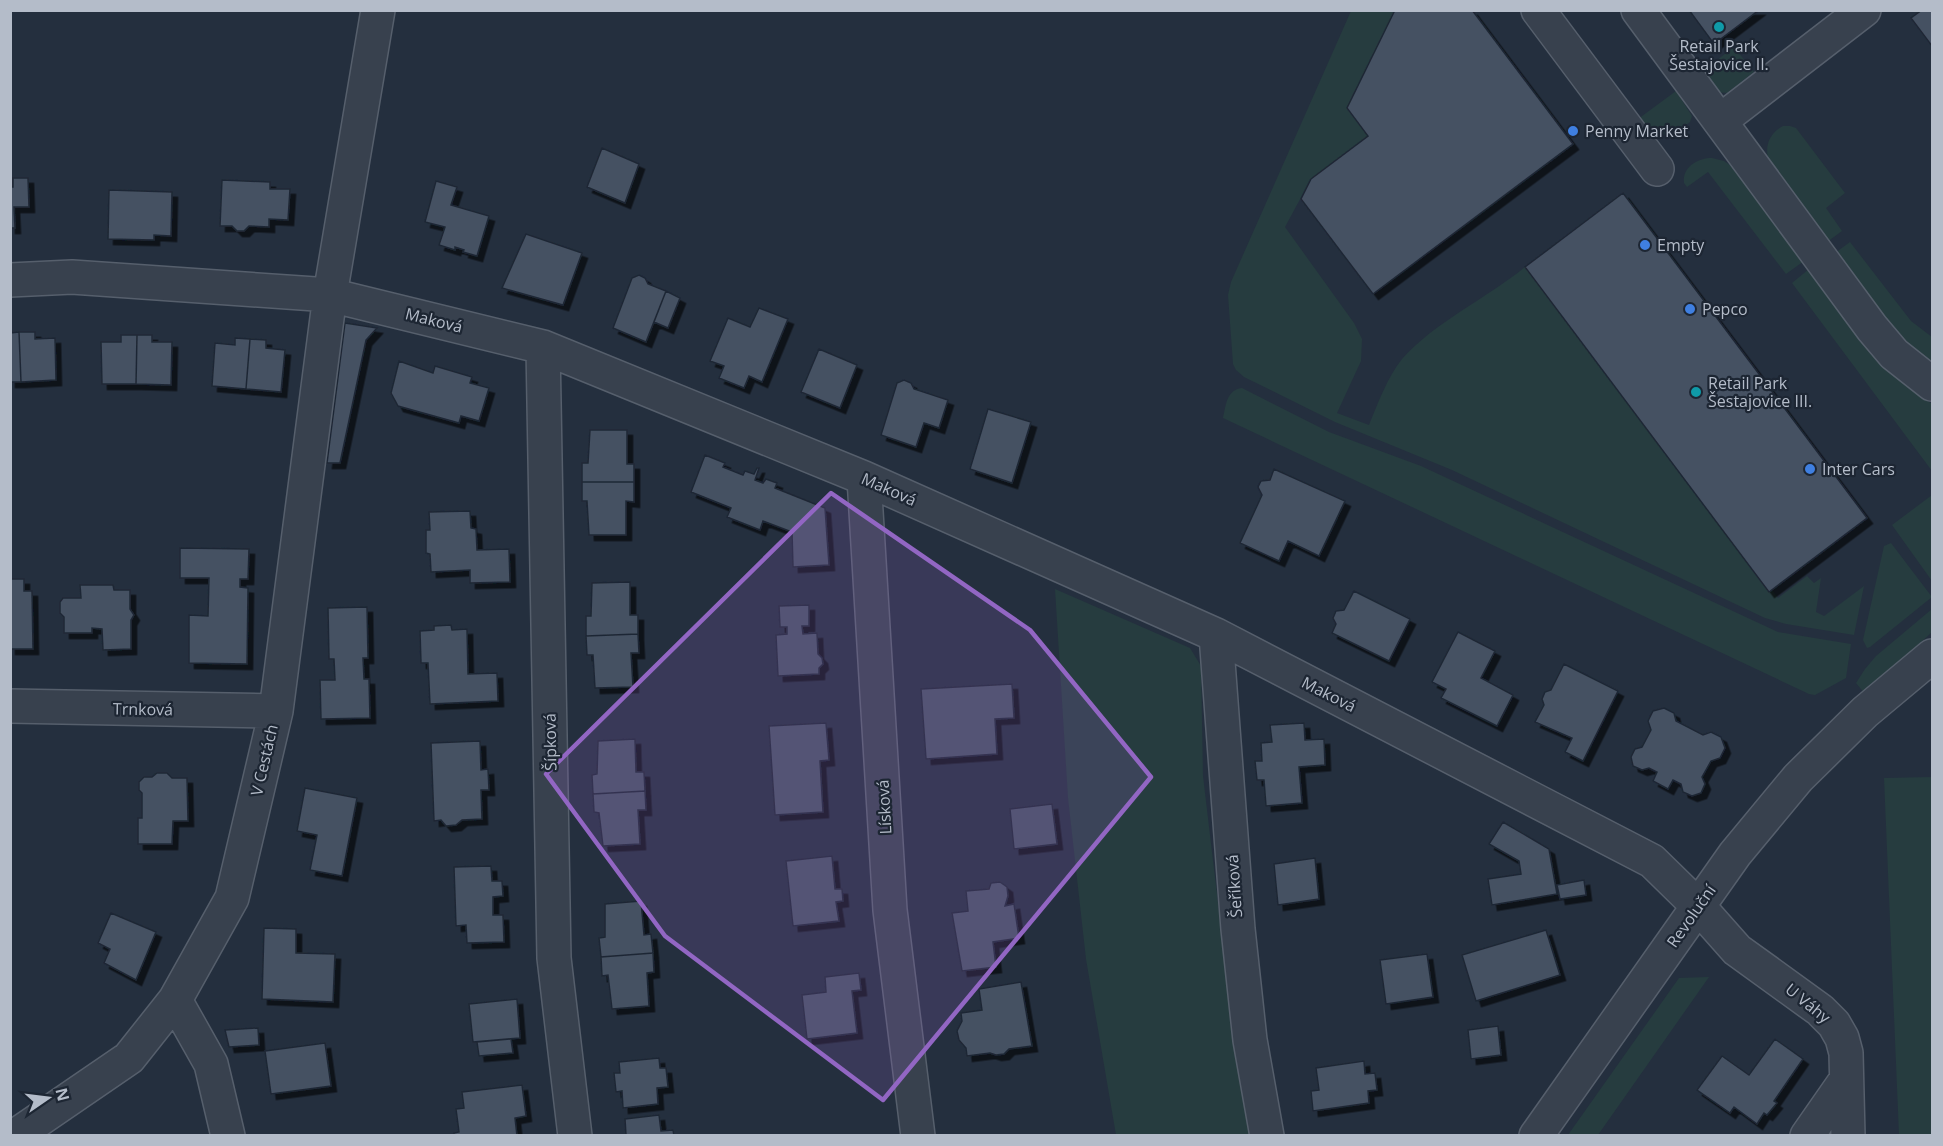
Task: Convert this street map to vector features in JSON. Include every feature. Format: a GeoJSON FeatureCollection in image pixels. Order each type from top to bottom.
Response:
{"type":"FeatureCollection","features":[{"type":"Feature","properties":{"kind":"street","name":"V Cestách"},"geometry":{"type":"LineString","coordinates":[[15,1136],[129,1058],[175,1000],[232,898],[276,711],[330,295],[378,10]]}},
{"type":"Feature","properties":{"kind":"street"},"geometry":{"type":"LineString","coordinates":[[1538,10],[1657,169]]}},
{"type":"Feature","properties":{"kind":"street"},"geometry":{"type":"LineString","coordinates":[[1638,10],[1872,328],[1894,354],[1932,384]]}},
{"type":"Feature","properties":{"kind":"street"},"geometry":{"type":"LineString","coordinates":[[1720,121],[1864,10]]}},
{"type":"Feature","properties":{"kind":"street","name":"Maková"},"geometry":{"type":"LineString","coordinates":[[10,280],[72,278],[330,295],[543,347],[864,478],[1216,635],[1652,861],[1698,906]]}},
{"type":"Feature","properties":{"kind":"street","name":"Šípková"},"geometry":{"type":"LineString","coordinates":[[543,347],[554,958],[576,1136]]}},
{"type":"Feature","properties":{"kind":"street","name":"Lísková"},"geometry":{"type":"LineString","coordinates":[[864,478],[890,910],[918,1136]]}},
{"type":"Feature","properties":{"kind":"street","name":"Šeříková"},"geometry":{"type":"LineString","coordinates":[[1216,635],[1238,929],[1250,1040],[1267,1136]]}},
{"type":"Feature","properties":{"kind":"street","name":"Revoluční"},"geometry":{"type":"LineString","coordinates":[[1536,1136],[1735,854],[1798,777],[1865,712],[1932,656]]}},
{"type":"Feature","properties":{"kind":"street","name":"Trnková"},"geometry":{"type":"LineString","coordinates":[[10,706],[276,711]]}},
{"type":"Feature","properties":{"kind":"street","name":"U Váhy"},"geometry":{"type":"LineString","coordinates":[[1698,906],[1737,950],[1820,1010],[1834,1024],[1842,1038],[1846,1053],[1848,1136]]}},
{"type":"Feature","properties":{"kind":"street"},"geometry":{"type":"LineString","coordinates":[[175,1000],[211,1064],[228,1136]]}},
{"type":"Feature","properties":{"kind":"street"},"geometry":{"type":"LineString","coordinates":[[1807,1136],[1846,1080]]}},
{"type":"Feature","properties":{"kind":"highlighted area"},"geometry":{"type":"Polygon","coordinates":[[[831,493],[1030,630],[1151,777],[883,1100],[665,936],[546,774],[831,493]]]}},
{"type":"Feature","properties":{"kind":"green space"},"geometry":{"type":"Polygon","coordinates":[[[1351,11],[1395,11],[1347,107],[1368,136],[1311,179],[1285,227],[1354,323],[1362,339],[1361,361],[1337,413],[1369,425],[1397,366],[1415,345],[1525,267],[1769,592],[1772,590],[1778,598],[1807,576],[1814,583],[1821,578],[1816,612],[1824,616],[1864,586],[1854,635],[1786,624],[1765,618],[1452,470],[1335,422],[1244,377],[1236,370],[1233,364],[1228,295],[1231,282],[1351,11]]]}},
{"type":"Feature","properties":{"kind":"green space"},"geometry":{"type":"Polygon","coordinates":[[[1734,47],[1754,72],[1727,93],[1715,92],[1700,73],[1734,47]]]}},
{"type":"Feature","properties":{"kind":"green space"},"geometry":{"type":"Polygon","coordinates":[[[1676,91],[1692,116],[1690,122],[1671,136],[1652,132],[1638,119],[1676,91]]]}},
{"type":"Feature","properties":{"kind":"green space"},"geometry":{"type":"Polygon","coordinates":[[[1783,126],[1796,128],[1845,193],[1826,208],[1842,231],[1827,242],[1770,165],[1767,153],[1768,143],[1773,134],[1783,126]]]}},
{"type":"Feature","properties":{"kind":"green space"},"geometry":{"type":"Polygon","coordinates":[[[1712,158],[1724,161],[1734,168],[1804,261],[1786,274],[1708,172],[1687,187],[1684,177],[1688,168],[1696,162],[1712,158]]]}},
{"type":"Feature","properties":{"kind":"green space"},"geometry":{"type":"Polygon","coordinates":[[[1850,242],[1911,321],[1932,337],[1932,361],[1895,331],[1835,253],[1850,242]]]}},
{"type":"Feature","properties":{"kind":"green space"},"geometry":{"type":"Polygon","coordinates":[[[1809,269],[1888,370],[1932,404],[1932,471],[1792,283],[1809,269]]]}},
{"type":"Feature","properties":{"kind":"green space"},"geometry":{"type":"Polygon","coordinates":[[[1242,388],[1329,432],[1421,466],[1778,632],[1851,644],[1846,678],[1815,695],[1809,694],[1223,418],[1230,395],[1242,388]]]}},
{"type":"Feature","properties":{"kind":"green space"},"geometry":{"type":"Polygon","coordinates":[[[1932,495],[1932,581],[1892,525],[1932,495]]]}},
{"type":"Feature","properties":{"kind":"green space"},"geometry":{"type":"Polygon","coordinates":[[[1891,543],[1932,597],[1867,648],[1863,640],[1884,546],[1891,543]]]}},
{"type":"Feature","properties":{"kind":"green space"},"geometry":{"type":"Polygon","coordinates":[[[1055,589],[1190,648],[1201,666],[1203,776],[1235,1046],[1249,1135],[1116,1135],[1086,959],[1068,798],[1055,589]]]}},
{"type":"Feature","properties":{"kind":"green space"},"geometry":{"type":"Polygon","coordinates":[[[1932,609],[1932,632],[1865,694],[1856,683],[1865,669],[1876,656],[1932,609]]]}},
{"type":"Feature","properties":{"kind":"green space"},"geometry":{"type":"Polygon","coordinates":[[[1932,777],[1932,1135],[1899,1135],[1884,778],[1932,777]]]}},
{"type":"Feature","properties":{"kind":"green space"},"geometry":{"type":"Polygon","coordinates":[[[1709,977],[1598,1135],[1568,1135],[1679,978],[1709,977]]]}},
{"type":"Feature","properties":{"kind":"building"},"geometry":{"type":"Polygon","coordinates":[[[1395,10],[1472,10],[1573,144],[1373,294],[1301,199],[1311,179],[1368,136],[1347,108],[1395,10]]]}},
{"type":"Feature","properties":{"kind":"building","name":"Retail Park Šestajovice II."},"geometry":{"type":"Polygon","coordinates":[[[1689,10],[1759,10],[1714,44],[1689,10]]]}},
{"type":"Feature","properties":{"kind":"building"},"geometry":{"type":"Polygon","coordinates":[[[1922,10],[1932,10],[1932,46],[1911,18],[1922,10]]]}},
{"type":"Feature","properties":{"kind":"building"},"geometry":{"type":"Polygon","coordinates":[[[602,148],[639,164],[625,203],[587,187],[602,148]]]}},
{"type":"Feature","properties":{"kind":"building"},"geometry":{"type":"Polygon","coordinates":[[[13,178],[28,178],[29,207],[14,207],[15,228],[10,228],[10,187],[13,187],[13,178]]]}},
{"type":"Feature","properties":{"kind":"building"},"geometry":{"type":"Polygon","coordinates":[[[222,180],[270,182],[270,189],[290,189],[288,220],[269,219],[269,227],[249,226],[244,231],[237,231],[232,226],[220,226],[222,180]]]}},
{"type":"Feature","properties":{"kind":"building"},"geometry":{"type":"Polygon","coordinates":[[[436,181],[457,187],[451,205],[489,216],[477,256],[455,247],[455,250],[439,245],[445,227],[425,222],[436,181]]]}},
{"type":"Feature","properties":{"kind":"building"},"geometry":{"type":"Polygon","coordinates":[[[109,190],[172,192],[171,236],[154,235],[154,240],[108,239],[109,190]]]}},
{"type":"Feature","properties":{"kind":"building","name":"Retail Park Šestajovice III."},"geometry":{"type":"Polygon","coordinates":[[[1623,193],[1867,518],[1769,592],[1525,267],[1623,193]]]}},
{"type":"Feature","properties":{"kind":"building"},"geometry":{"type":"Polygon","coordinates":[[[526,234],[582,253],[563,305],[502,288],[526,234]]]}},
{"type":"Feature","properties":{"kind":"building"},"geometry":{"type":"Polygon","coordinates":[[[639,275],[645,278],[648,284],[666,291],[646,342],[613,328],[632,278],[639,275]]]}},
{"type":"Feature","properties":{"kind":"building"},"geometry":{"type":"Polygon","coordinates":[[[666,291],[680,298],[668,328],[654,322],[666,291]]]}},
{"type":"Feature","properties":{"kind":"building"},"geometry":{"type":"Polygon","coordinates":[[[759,308],[788,319],[762,382],[749,376],[744,388],[719,378],[724,366],[710,361],[728,318],[750,327],[759,308]]]}},
{"type":"Feature","properties":{"kind":"building"},"geometry":{"type":"Polygon","coordinates":[[[345,323],[377,328],[366,340],[340,463],[327,463],[345,323]]]}},
{"type":"Feature","properties":{"kind":"building"},"geometry":{"type":"Polygon","coordinates":[[[19,332],[35,332],[35,339],[55,338],[56,380],[21,382],[19,332]]]}},
{"type":"Feature","properties":{"kind":"building"},"geometry":{"type":"Polygon","coordinates":[[[19,332],[21,382],[10,382],[10,333],[19,332]]]}},
{"type":"Feature","properties":{"kind":"building"},"geometry":{"type":"Polygon","coordinates":[[[121,335],[137,335],[136,384],[102,384],[101,342],[121,342],[121,335]]]}},
{"type":"Feature","properties":{"kind":"building"},"geometry":{"type":"Polygon","coordinates":[[[137,335],[152,335],[152,342],[172,342],[171,385],[136,384],[137,335]]]}},
{"type":"Feature","properties":{"kind":"building"},"geometry":{"type":"Polygon","coordinates":[[[235,338],[250,339],[246,389],[212,386],[215,343],[235,345],[235,338]]]}},
{"type":"Feature","properties":{"kind":"building"},"geometry":{"type":"Polygon","coordinates":[[[250,339],[266,340],[266,348],[285,350],[281,392],[246,389],[250,339]]]}},
{"type":"Feature","properties":{"kind":"building"},"geometry":{"type":"Polygon","coordinates":[[[819,349],[857,365],[840,408],[801,392],[819,349]]]}},
{"type":"Feature","properties":{"kind":"building"},"geometry":{"type":"Polygon","coordinates":[[[399,361],[433,373],[435,366],[472,377],[470,383],[489,388],[479,421],[461,416],[459,423],[398,406],[391,393],[399,361]]]}},
{"type":"Feature","properties":{"kind":"building"},"geometry":{"type":"Polygon","coordinates":[[[904,380],[911,383],[914,389],[948,400],[939,428],[924,423],[916,447],[881,435],[897,383],[904,380]]]}},
{"type":"Feature","properties":{"kind":"building"},"geometry":{"type":"Polygon","coordinates":[[[988,409],[1031,422],[1012,483],[970,469],[988,409]]]}},
{"type":"Feature","properties":{"kind":"building"},"geometry":{"type":"Polygon","coordinates":[[[590,430],[627,430],[627,464],[634,464],[634,482],[582,482],[582,463],[588,463],[590,430]]]}},
{"type":"Feature","properties":{"kind":"building"},"geometry":{"type":"Polygon","coordinates":[[[705,455],[725,463],[723,467],[743,475],[745,471],[754,474],[759,468],[755,480],[763,483],[766,479],[777,483],[775,488],[825,508],[829,565],[793,567],[792,532],[763,521],[760,530],[727,517],[731,508],[691,492],[705,455]]]}},
{"type":"Feature","properties":{"kind":"building"},"geometry":{"type":"Polygon","coordinates":[[[1274,469],[1345,501],[1319,556],[1288,541],[1279,561],[1240,543],[1262,495],[1258,487],[1261,481],[1270,480],[1274,469]]]}},
{"type":"Feature","properties":{"kind":"building"},"geometry":{"type":"Polygon","coordinates":[[[582,482],[634,482],[634,502],[626,501],[626,535],[589,535],[587,501],[582,501],[582,482]]]}},
{"type":"Feature","properties":{"kind":"building"},"geometry":{"type":"Polygon","coordinates":[[[470,511],[471,528],[476,529],[477,550],[509,549],[510,582],[470,583],[470,570],[431,572],[430,554],[426,553],[426,530],[430,530],[429,512],[470,511]]]}},
{"type":"Feature","properties":{"kind":"building"},"geometry":{"type":"Polygon","coordinates":[[[180,548],[249,549],[248,579],[240,579],[240,587],[248,588],[247,664],[189,663],[189,615],[208,616],[209,578],[180,578],[180,548]]]}},
{"type":"Feature","properties":{"kind":"building"},"geometry":{"type":"Polygon","coordinates":[[[10,579],[24,579],[24,591],[32,591],[33,649],[10,649],[10,579]]]}},
{"type":"Feature","properties":{"kind":"building"},"geometry":{"type":"Polygon","coordinates":[[[630,582],[630,615],[638,615],[638,634],[586,636],[586,616],[591,616],[592,583],[630,582]]]}},
{"type":"Feature","properties":{"kind":"building"},"geometry":{"type":"Polygon","coordinates":[[[80,585],[113,585],[114,590],[130,590],[130,609],[134,615],[131,620],[131,649],[103,650],[102,629],[92,628],[92,633],[64,633],[64,617],[60,613],[60,602],[63,598],[81,598],[80,585]]]}},
{"type":"Feature","properties":{"kind":"building"},"geometry":{"type":"Polygon","coordinates":[[[1354,591],[1410,619],[1389,661],[1332,633],[1336,624],[1333,618],[1336,611],[1344,610],[1354,591]]]}},
{"type":"Feature","properties":{"kind":"building"},"geometry":{"type":"Polygon","coordinates":[[[809,605],[809,626],[802,626],[803,634],[817,633],[818,654],[823,664],[819,668],[819,674],[778,676],[776,635],[787,634],[787,627],[780,627],[779,606],[809,605]]]}},
{"type":"Feature","properties":{"kind":"building"},"geometry":{"type":"Polygon","coordinates":[[[367,607],[368,658],[363,658],[364,679],[369,679],[370,718],[321,719],[320,680],[335,680],[334,659],[329,659],[328,608],[367,607]]]}},
{"type":"Feature","properties":{"kind":"building"},"geometry":{"type":"Polygon","coordinates":[[[451,625],[452,630],[467,629],[468,674],[497,673],[498,701],[430,704],[428,663],[421,663],[420,631],[434,630],[434,626],[451,625]]]}},
{"type":"Feature","properties":{"kind":"building"},"geometry":{"type":"Polygon","coordinates":[[[1458,632],[1495,651],[1481,678],[1513,695],[1497,726],[1441,698],[1446,689],[1432,682],[1458,632]]]}},
{"type":"Feature","properties":{"kind":"building"},"geometry":{"type":"Polygon","coordinates":[[[638,634],[639,653],[631,653],[633,687],[595,688],[593,655],[587,655],[586,636],[638,634]]]}},
{"type":"Feature","properties":{"kind":"building"},"geometry":{"type":"Polygon","coordinates":[[[1564,664],[1618,691],[1583,761],[1565,752],[1572,738],[1535,722],[1544,705],[1542,699],[1545,692],[1551,690],[1564,664]]]}},
{"type":"Feature","properties":{"kind":"building"},"geometry":{"type":"Polygon","coordinates":[[[1012,684],[1014,718],[995,719],[997,754],[926,759],[921,689],[1012,684]]]}},
{"type":"Feature","properties":{"kind":"building"},"geometry":{"type":"Polygon","coordinates":[[[1664,708],[1674,713],[1676,721],[1703,735],[1711,732],[1721,737],[1725,748],[1720,758],[1711,761],[1702,777],[1705,784],[1701,793],[1692,796],[1683,792],[1681,784],[1673,780],[1668,789],[1653,781],[1657,772],[1649,768],[1642,770],[1633,766],[1631,757],[1635,749],[1642,747],[1651,730],[1648,721],[1653,711],[1664,708]]]}},
{"type":"Feature","properties":{"kind":"building"},"geometry":{"type":"Polygon","coordinates":[[[826,723],[829,760],[820,761],[823,812],[775,815],[769,726],[826,723]]]}},
{"type":"Feature","properties":{"kind":"building"},"geometry":{"type":"Polygon","coordinates":[[[1304,723],[1305,740],[1324,739],[1325,765],[1299,767],[1302,803],[1266,806],[1264,780],[1257,780],[1255,761],[1262,761],[1261,743],[1272,742],[1270,725],[1304,723]]]}},
{"type":"Feature","properties":{"kind":"building"},"geometry":{"type":"Polygon","coordinates":[[[635,739],[636,772],[644,772],[645,791],[593,794],[592,775],[597,774],[598,741],[635,739]]]}},
{"type":"Feature","properties":{"kind":"building"},"geometry":{"type":"Polygon","coordinates":[[[480,741],[481,770],[488,769],[489,790],[481,790],[482,819],[462,820],[456,825],[446,826],[441,820],[434,821],[431,743],[480,741]]]}},
{"type":"Feature","properties":{"kind":"building"},"geometry":{"type":"Polygon","coordinates":[[[157,773],[167,773],[172,778],[187,778],[188,821],[173,821],[172,844],[138,844],[138,818],[142,818],[142,793],[139,790],[139,782],[144,777],[152,777],[157,773]]]}},
{"type":"Feature","properties":{"kind":"building"},"geometry":{"type":"Polygon","coordinates":[[[305,788],[357,798],[342,876],[310,870],[317,835],[297,831],[305,788]]]}},
{"type":"Feature","properties":{"kind":"building"},"geometry":{"type":"Polygon","coordinates":[[[645,791],[646,810],[638,810],[640,844],[603,846],[599,813],[594,812],[593,794],[645,791]]]}},
{"type":"Feature","properties":{"kind":"building"},"geometry":{"type":"Polygon","coordinates":[[[1052,804],[1057,844],[1014,849],[1010,809],[1052,804]]]}},
{"type":"Feature","properties":{"kind":"building"},"geometry":{"type":"Polygon","coordinates":[[[1503,822],[1549,849],[1557,894],[1492,905],[1488,879],[1521,874],[1519,861],[1489,844],[1503,822]]]}},
{"type":"Feature","properties":{"kind":"building"},"geometry":{"type":"Polygon","coordinates":[[[832,856],[835,889],[842,889],[843,901],[836,902],[839,921],[793,926],[786,861],[832,856]]]}},
{"type":"Feature","properties":{"kind":"building"},"geometry":{"type":"Polygon","coordinates":[[[1315,858],[1319,899],[1278,905],[1274,864],[1315,858]]]}},
{"type":"Feature","properties":{"kind":"building"},"geometry":{"type":"Polygon","coordinates":[[[491,866],[492,881],[502,881],[503,896],[493,897],[493,915],[503,915],[504,942],[467,943],[466,925],[456,926],[454,867],[491,866]]]}},
{"type":"Feature","properties":{"kind":"building"},"geometry":{"type":"Polygon","coordinates":[[[1584,880],[1586,895],[1560,899],[1557,885],[1584,880]]]}},
{"type":"Feature","properties":{"kind":"building"},"geometry":{"type":"Polygon","coordinates":[[[1000,882],[1007,887],[1008,896],[1005,906],[1014,904],[1019,938],[993,942],[996,967],[962,971],[952,913],[968,911],[966,891],[989,889],[991,883],[1000,882]]]}},
{"type":"Feature","properties":{"kind":"building"},"geometry":{"type":"Polygon","coordinates":[[[641,901],[644,935],[651,934],[653,953],[601,957],[599,938],[605,937],[605,904],[641,901]]]}},
{"type":"Feature","properties":{"kind":"building"},"geometry":{"type":"Polygon","coordinates":[[[111,913],[156,932],[136,980],[104,963],[110,949],[98,943],[111,913]]]}},
{"type":"Feature","properties":{"kind":"building"},"geometry":{"type":"Polygon","coordinates":[[[264,928],[296,929],[296,953],[335,954],[333,1002],[262,999],[264,928]]]}},
{"type":"Feature","properties":{"kind":"building"},"geometry":{"type":"Polygon","coordinates":[[[1546,930],[1560,975],[1476,1001],[1462,955],[1546,930]]]}},
{"type":"Feature","properties":{"kind":"building"},"geometry":{"type":"Polygon","coordinates":[[[653,953],[654,972],[647,973],[649,1006],[612,1009],[608,975],[602,976],[601,957],[653,953]]]}},
{"type":"Feature","properties":{"kind":"building"},"geometry":{"type":"Polygon","coordinates":[[[1427,954],[1433,997],[1386,1004],[1380,960],[1427,954]]]}},
{"type":"Feature","properties":{"kind":"building"},"geometry":{"type":"Polygon","coordinates":[[[859,973],[861,990],[852,991],[857,1033],[807,1039],[802,995],[826,992],[825,977],[859,973]]]}},
{"type":"Feature","properties":{"kind":"building"},"geometry":{"type":"Polygon","coordinates":[[[1021,982],[1032,1046],[1009,1049],[1004,1054],[967,1056],[966,1048],[959,1040],[957,1031],[962,1021],[961,1013],[982,1010],[979,989],[1021,982]]]}},
{"type":"Feature","properties":{"kind":"building"},"geometry":{"type":"Polygon","coordinates":[[[517,999],[520,1038],[473,1042],[469,1004],[517,999]]]}},
{"type":"Feature","properties":{"kind":"building"},"geometry":{"type":"Polygon","coordinates":[[[1498,1026],[1501,1055],[1471,1059],[1468,1030],[1498,1026]]]}},
{"type":"Feature","properties":{"kind":"building"},"geometry":{"type":"Polygon","coordinates":[[[258,1028],[259,1045],[229,1047],[225,1030],[258,1028]]]}},
{"type":"Feature","properties":{"kind":"building"},"geometry":{"type":"Polygon","coordinates":[[[511,1039],[513,1053],[479,1056],[477,1042],[511,1039]]]}},
{"type":"Feature","properties":{"kind":"building"},"geometry":{"type":"Polygon","coordinates":[[[1775,1039],[1803,1059],[1774,1101],[1777,1103],[1767,1115],[1764,1113],[1757,1124],[1734,1107],[1730,1113],[1697,1090],[1722,1056],[1749,1075],[1775,1039]]]}},
{"type":"Feature","properties":{"kind":"building"},"geometry":{"type":"Polygon","coordinates":[[[325,1043],[331,1086],[271,1094],[265,1051],[325,1043]]]}},
{"type":"Feature","properties":{"kind":"building"},"geometry":{"type":"Polygon","coordinates":[[[659,1058],[660,1068],[666,1068],[668,1087],[657,1088],[658,1104],[623,1108],[622,1091],[616,1092],[614,1073],[620,1073],[619,1062],[659,1058]]]}},
{"type":"Feature","properties":{"kind":"building"},"geometry":{"type":"Polygon","coordinates":[[[1364,1061],[1365,1074],[1375,1073],[1377,1090],[1368,1091],[1369,1103],[1313,1111],[1311,1091],[1319,1090],[1316,1068],[1364,1061]]]}},
{"type":"Feature","properties":{"kind":"building"},"geometry":{"type":"Polygon","coordinates":[[[522,1085],[526,1116],[515,1118],[517,1136],[454,1136],[454,1133],[459,1132],[456,1109],[464,1108],[462,1092],[522,1085]]]}},
{"type":"Feature","properties":{"kind":"building"},"geometry":{"type":"Polygon","coordinates":[[[659,1115],[661,1131],[673,1130],[674,1136],[623,1136],[626,1135],[625,1119],[659,1115]]]}},
{"type":"Feature","properties":{"kind":"place","name":"Retail Park Šestajovice II."},"geometry":{"type":"Point","coordinates":[1719,27]}},
{"type":"Feature","properties":{"kind":"place","name":"Penny Market"},"geometry":{"type":"Point","coordinates":[1573,131]}},
{"type":"Feature","properties":{"kind":"place","name":"Empty"},"geometry":{"type":"Point","coordinates":[1645,245]}},
{"type":"Feature","properties":{"kind":"place","name":"Pepco"},"geometry":{"type":"Point","coordinates":[1690,309]}},
{"type":"Feature","properties":{"kind":"place","name":"Retail Park Šestajovice III."},"geometry":{"type":"Point","coordinates":[1696,392]}},
{"type":"Feature","properties":{"kind":"place","name":"Inter Cars"},"geometry":{"type":"Point","coordinates":[1810,469]}}]}
